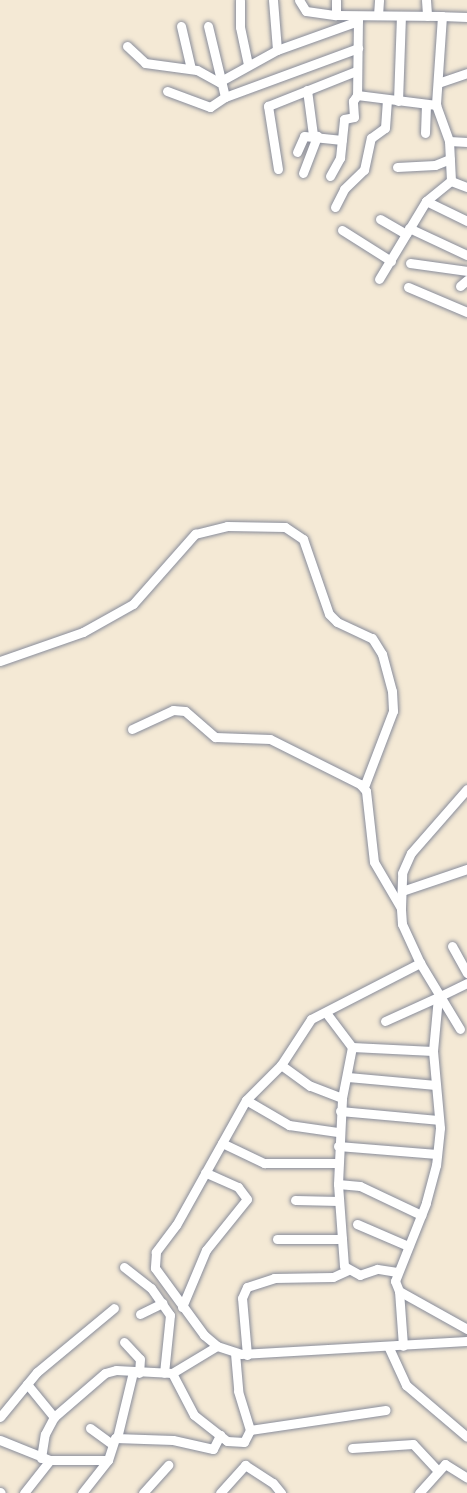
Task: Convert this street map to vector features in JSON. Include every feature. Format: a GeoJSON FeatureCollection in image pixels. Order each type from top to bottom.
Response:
{"type":"FeatureCollection","features":[{"type":"Feature","properties":{"kind":"street"},"geometry":{"type":"LineString","coordinates":[[240,0],[240,27],[248,65]]}},
{"type":"Feature","properties":{"kind":"street"},"geometry":{"type":"LineString","coordinates":[[273,0],[277,50]]}},
{"type":"Feature","properties":{"kind":"street"},"geometry":{"type":"LineString","coordinates":[[298,0],[306,11],[358,18]]}},
{"type":"Feature","properties":{"kind":"street"},"geometry":{"type":"LineString","coordinates":[[336,0],[336,15]]}},
{"type":"Feature","properties":{"kind":"street"},"geometry":{"type":"LineString","coordinates":[[378,15],[379,0]]}},
{"type":"Feature","properties":{"kind":"street"},"geometry":{"type":"LineString","coordinates":[[426,0],[427,16]]}},
{"type":"Feature","properties":{"kind":"street"},"geometry":{"type":"LineString","coordinates":[[127,46],[145,63],[191,69],[213,81],[221,80],[277,50],[358,18],[378,15],[467,17]]}},
{"type":"Feature","properties":{"kind":"street"},"geometry":{"type":"LineString","coordinates":[[398,101],[401,16]]}},
{"type":"Feature","properties":{"kind":"street"},"geometry":{"type":"LineString","coordinates":[[442,16],[436,105],[450,141],[451,181]]}},
{"type":"Feature","properties":{"kind":"street"},"geometry":{"type":"LineString","coordinates":[[330,176],[340,158],[344,119],[354,117],[354,99],[357,95],[358,18]]}},
{"type":"Feature","properties":{"kind":"street"},"geometry":{"type":"LineString","coordinates":[[181,26],[191,69]]}},
{"type":"Feature","properties":{"kind":"street"},"geometry":{"type":"LineString","coordinates":[[208,26],[225,97]]}},
{"type":"Feature","properties":{"kind":"street"},"geometry":{"type":"LineString","coordinates":[[167,91],[193,98],[206,107],[225,97],[358,48]]}},
{"type":"Feature","properties":{"kind":"street"},"geometry":{"type":"LineString","coordinates":[[278,169],[268,106],[356,71]]}},
{"type":"Feature","properties":{"kind":"street"},"geometry":{"type":"LineString","coordinates":[[438,83],[467,73]]}},
{"type":"Feature","properties":{"kind":"street"},"geometry":{"type":"LineString","coordinates":[[303,173],[315,136],[307,90]]}},
{"type":"Feature","properties":{"kind":"street"},"geometry":{"type":"LineString","coordinates":[[357,95],[436,105]]}},
{"type":"Feature","properties":{"kind":"street"},"geometry":{"type":"LineString","coordinates":[[335,207],[344,189],[364,170],[371,138],[385,128],[387,99]]}},
{"type":"Feature","properties":{"kind":"street"},"geometry":{"type":"LineString","coordinates":[[425,133],[426,104]]}},
{"type":"Feature","properties":{"kind":"street"},"geometry":{"type":"LineString","coordinates":[[297,152],[304,136],[342,140]]}},
{"type":"Feature","properties":{"kind":"street"},"geometry":{"type":"LineString","coordinates":[[450,141],[467,142]]}},
{"type":"Feature","properties":{"kind":"street"},"geometry":{"type":"LineString","coordinates":[[398,167],[435,165],[450,159]]}},
{"type":"Feature","properties":{"kind":"street"},"geometry":{"type":"LineString","coordinates":[[451,181],[467,188]]}},
{"type":"Feature","properties":{"kind":"street"},"geometry":{"type":"LineString","coordinates":[[379,279],[426,201],[451,181]]}},
{"type":"Feature","properties":{"kind":"street"},"geometry":{"type":"LineString","coordinates":[[426,201],[467,221]]}},
{"type":"Feature","properties":{"kind":"street"},"geometry":{"type":"LineString","coordinates":[[380,219],[467,255]]}},
{"type":"Feature","properties":{"kind":"street"},"geometry":{"type":"LineString","coordinates":[[342,230],[391,261]]}},
{"type":"Feature","properties":{"kind":"street"},"geometry":{"type":"LineString","coordinates":[[410,263],[467,271]]}},
{"type":"Feature","properties":{"kind":"street"},"geometry":{"type":"LineString","coordinates":[[408,287],[467,312]]}},
{"type":"Feature","properties":{"kind":"street"},"geometry":{"type":"LineString","coordinates":[[0,662],[83,632],[133,604],[195,534],[227,526],[285,527],[303,540],[329,614],[338,622],[372,638],[382,654],[392,691],[393,711],[364,787],[374,862],[400,908]]}},
{"type":"Feature","properties":{"kind":"street"},"geometry":{"type":"LineString","coordinates":[[132,729],[173,710],[185,711],[215,737],[270,740],[364,787]]}},
{"type":"Feature","properties":{"kind":"street"},"geometry":{"type":"LineString","coordinates":[[460,1029],[438,997],[420,963],[402,924],[400,908],[402,873],[411,853],[467,789]]}},
{"type":"Feature","properties":{"kind":"street"},"geometry":{"type":"LineString","coordinates":[[459,798],[467,805]]}},
{"type":"Feature","properties":{"kind":"street"},"geometry":{"type":"LineString","coordinates":[[402,891],[467,869]]}},
{"type":"Feature","properties":{"kind":"street"},"geometry":{"type":"LineString","coordinates":[[452,946],[467,973]]}},
{"type":"Feature","properties":{"kind":"street"},"geometry":{"type":"LineString","coordinates":[[420,963],[355,994],[327,1014],[311,1019],[281,1065],[246,1100],[153,1262],[182,1307],[204,1335],[217,1346],[235,1353],[247,1355],[356,1350],[467,1341]]}},
{"type":"Feature","properties":{"kind":"street"},"geometry":{"type":"LineString","coordinates":[[385,1021],[467,983]]}},
{"type":"Feature","properties":{"kind":"street"},"geometry":{"type":"LineString","coordinates":[[403,1346],[397,1272],[421,1215],[437,1154],[438,1120],[433,1051],[438,997]]}},
{"type":"Feature","properties":{"kind":"street"},"geometry":{"type":"LineString","coordinates":[[327,1014],[352,1047],[337,1132],[344,1266],[353,1272]]}},
{"type":"Feature","properties":{"kind":"street"},"geometry":{"type":"LineString","coordinates":[[352,1047],[433,1051]]}},
{"type":"Feature","properties":{"kind":"street"},"geometry":{"type":"LineString","coordinates":[[281,1065],[310,1086],[342,1098]]}},
{"type":"Feature","properties":{"kind":"street"},"geometry":{"type":"LineString","coordinates":[[348,1077],[436,1085]]}},
{"type":"Feature","properties":{"kind":"street"},"geometry":{"type":"LineString","coordinates":[[246,1100],[289,1125],[337,1132]]}},
{"type":"Feature","properties":{"kind":"street"},"geometry":{"type":"LineString","coordinates":[[342,1111],[438,1120]]}},
{"type":"Feature","properties":{"kind":"street"},"geometry":{"type":"LineString","coordinates":[[222,1143],[264,1163],[338,1163]]}},
{"type":"Feature","properties":{"kind":"street"},"geometry":{"type":"LineString","coordinates":[[339,1146],[437,1154]]}},
{"type":"Feature","properties":{"kind":"street"},"geometry":{"type":"LineString","coordinates":[[182,1307],[206,1250],[247,1200],[238,1187],[205,1173]]}},
{"type":"Feature","properties":{"kind":"street"},"geometry":{"type":"LineString","coordinates":[[340,1184],[353,1185],[421,1215]]}},
{"type":"Feature","properties":{"kind":"street"},"geometry":{"type":"LineString","coordinates":[[295,1200],[339,1201]]}},
{"type":"Feature","properties":{"kind":"street"},"geometry":{"type":"LineString","coordinates":[[357,1224],[408,1246]]}},
{"type":"Feature","properties":{"kind":"street"},"geometry":{"type":"LineString","coordinates":[[277,1239],[342,1239]]}},
{"type":"Feature","properties":{"kind":"street"},"geometry":{"type":"LineString","coordinates":[[124,1267],[163,1303],[171,1323],[168,1373],[194,1415],[220,1435],[241,1443],[250,1430],[386,1410]]}},
{"type":"Feature","properties":{"kind":"street"},"geometry":{"type":"LineString","coordinates":[[247,1355],[242,1298],[248,1287],[274,1278],[333,1277],[377,1269],[397,1272]]}},
{"type":"Feature","properties":{"kind":"street"},"geometry":{"type":"LineString","coordinates":[[399,1291],[467,1329]]}},
{"type":"Feature","properties":{"kind":"street"},"geometry":{"type":"LineString","coordinates":[[140,1314],[163,1303]]}},
{"type":"Feature","properties":{"kind":"street"},"geometry":{"type":"LineString","coordinates":[[0,1417],[27,1384],[114,1308]]}},
{"type":"Feature","properties":{"kind":"street"},"geometry":{"type":"LineString","coordinates":[[455,1342],[457,1323]]}},
{"type":"Feature","properties":{"kind":"street"},"geometry":{"type":"LineString","coordinates":[[82,1493],[108,1460],[140,1359],[124,1342]]}},
{"type":"Feature","properties":{"kind":"street"},"geometry":{"type":"LineString","coordinates":[[24,1493],[45,1459],[45,1434],[54,1417],[111,1370],[168,1373],[217,1346]]}},
{"type":"Feature","properties":{"kind":"street"},"geometry":{"type":"LineString","coordinates":[[389,1348],[406,1385],[467,1437]]}},
{"type":"Feature","properties":{"kind":"street"},"geometry":{"type":"LineString","coordinates":[[235,1353],[238,1391],[250,1430]]}},
{"type":"Feature","properties":{"kind":"street"},"geometry":{"type":"LineString","coordinates":[[27,1384],[54,1417]]}},
{"type":"Feature","properties":{"kind":"street"},"geometry":{"type":"LineString","coordinates":[[90,1428],[114,1440],[173,1440],[213,1449],[220,1435]]}},
{"type":"Feature","properties":{"kind":"street"},"geometry":{"type":"LineString","coordinates":[[0,1440],[45,1459],[108,1460]]}},
{"type":"Feature","properties":{"kind":"street"},"geometry":{"type":"LineString","coordinates":[[352,1448],[413,1444],[437,1470]]}},
{"type":"Feature","properties":{"kind":"street"},"geometry":{"type":"LineString","coordinates":[[419,1493],[437,1470],[445,1464],[467,1478]]}},
{"type":"Feature","properties":{"kind":"street"},"geometry":{"type":"LineString","coordinates":[[143,1493],[168,1465]]}},
{"type":"Feature","properties":{"kind":"street"},"geometry":{"type":"LineString","coordinates":[[220,1493],[245,1465],[273,1483],[280,1493]]}}]}
